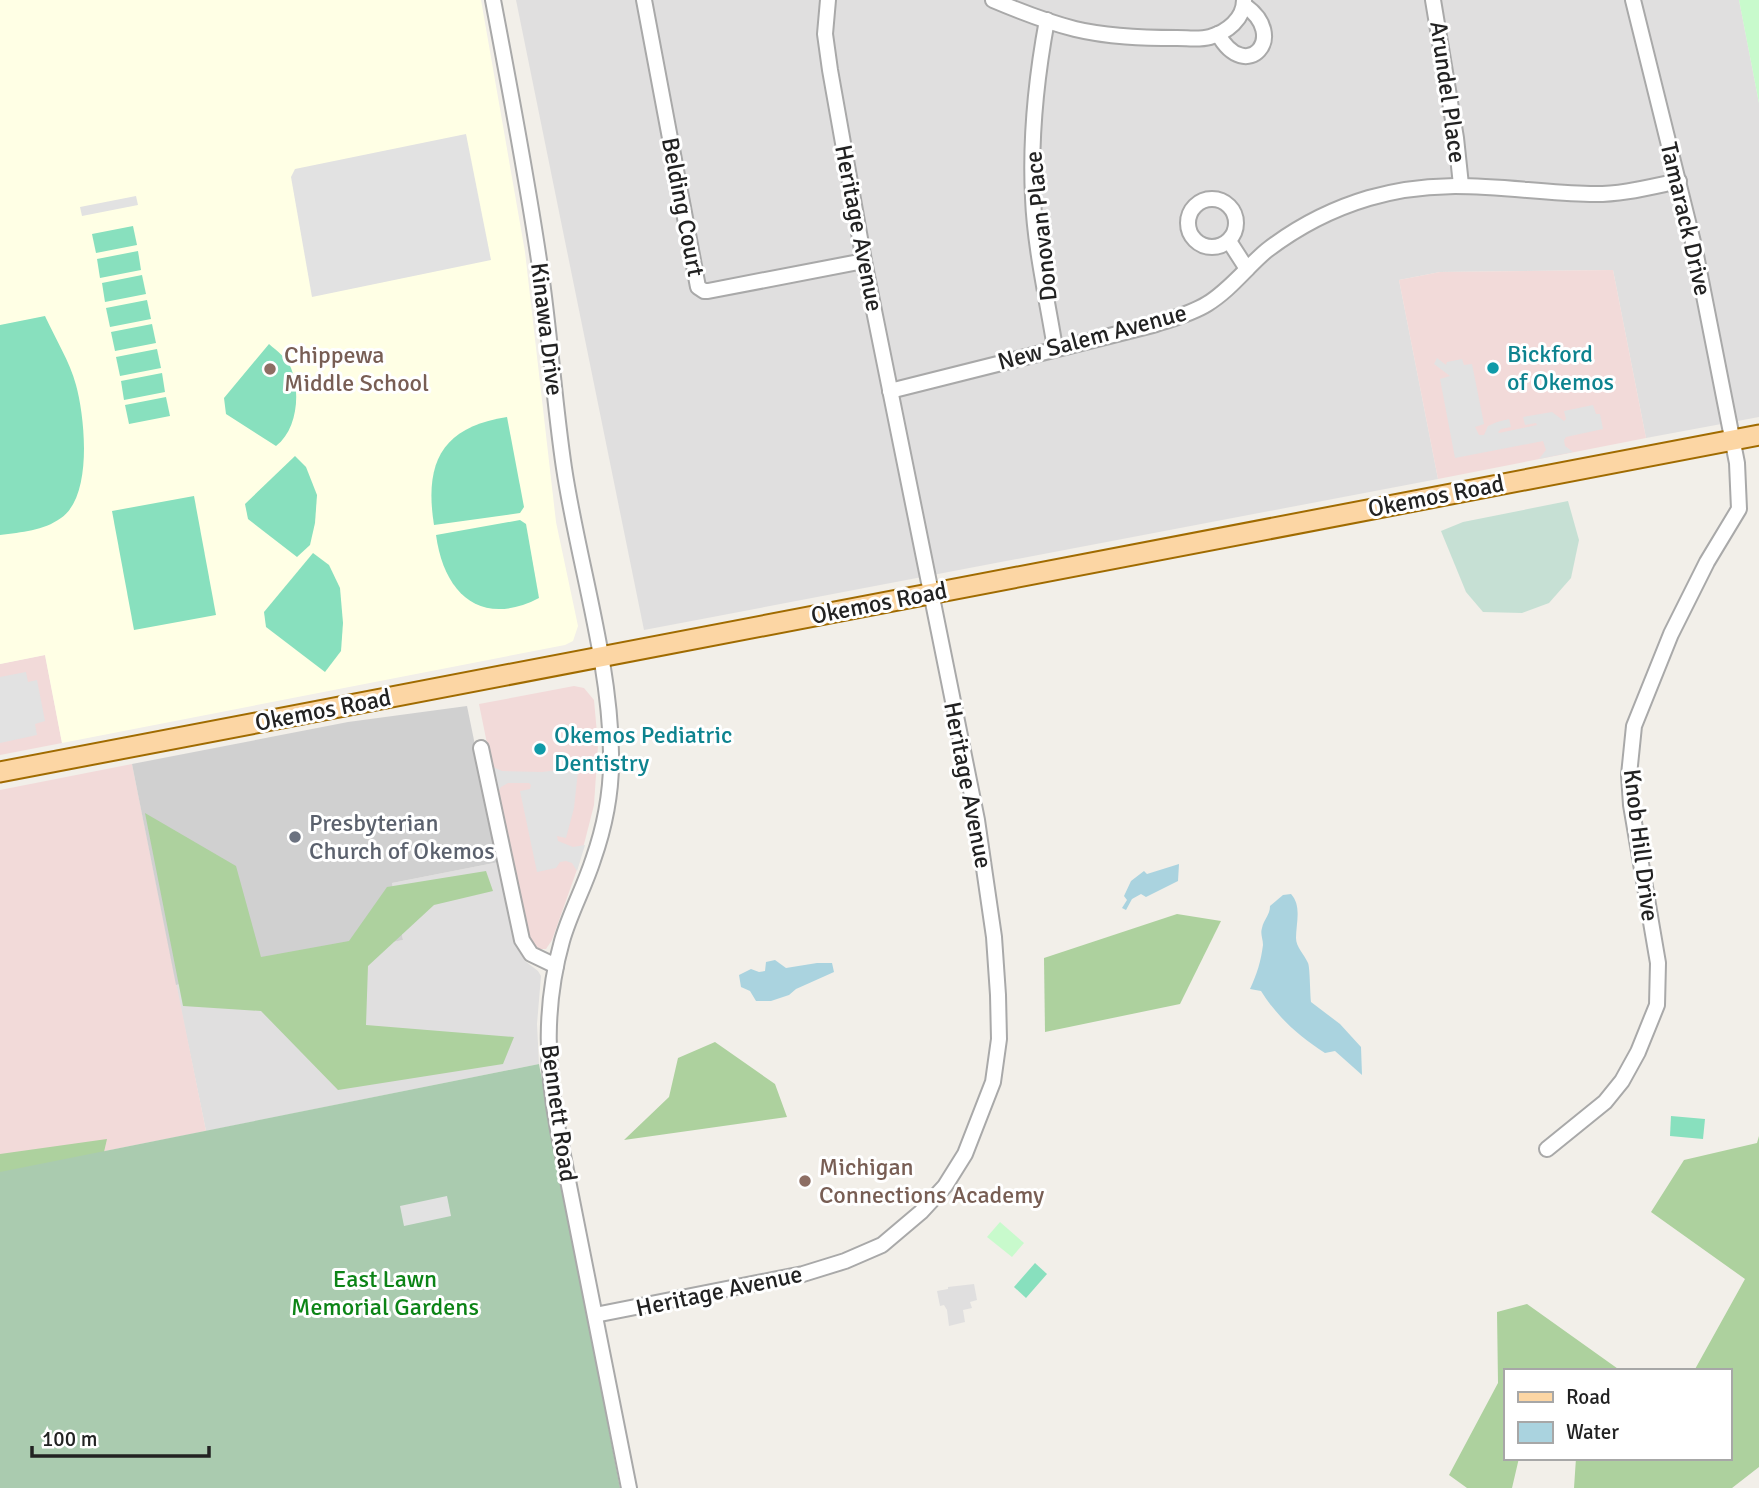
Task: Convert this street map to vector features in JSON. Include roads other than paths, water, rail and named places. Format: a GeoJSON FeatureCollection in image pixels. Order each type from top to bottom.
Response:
{"type":"FeatureCollection","features":[{"type":"Feature","properties":{"kind":"main road","name":"Okemos Road"},"geometry":{"type":"LineString","coordinates":[[0,772],[1759,435]]}},
{"type":"Feature","properties":{"kind":"street","name":"Kinawa Drive"},"geometry":{"type":"LineString","coordinates":[[493,0],[541,269],[564,466],[600,657]]}},
{"type":"Feature","properties":{"kind":"street","name":"Belding Court"},"geometry":{"type":"LineString","coordinates":[[644,0],[698,287],[704,292],[864,261]]}},
{"type":"Feature","properties":{"kind":"street","name":"Heritage Avenue"},"geometry":{"type":"LineString","coordinates":[[595,1315],[803,1275],[882,1245],[921,1212],[945,1186],[965,1154],[993,1082],[999,1039],[998,983],[977,820],[864,261],[825,34],[828,0]]}},
{"type":"Feature","properties":{"kind":"street"},"geometry":{"type":"LineString","coordinates":[[993,0],[1047,20],[1099,34],[1145,38],[1203,38],[1218,34],[1233,24],[1244,3],[1259,20],[1265,33],[1263,45],[1248,57],[1235,55],[1223,44],[1218,34]]}},
{"type":"Feature","properties":{"kind":"street","name":"Arundel Place"},"geometry":{"type":"LineString","coordinates":[[1433,0],[1461,185]]}},
{"type":"Feature","properties":{"kind":"street","name":"Tamarack Drive"},"geometry":{"type":"LineString","coordinates":[[1633,0],[1649,72],[1679,181],[1732,440]]}},
{"type":"Feature","properties":{"kind":"street","name":"Donovan Place"},"geometry":{"type":"LineString","coordinates":[[1047,20],[1037,79],[1033,125],[1033,199],[1055,348]]}},
{"type":"Feature","properties":{"kind":"street","name":"New Salem Avenue"},"geometry":{"type":"LineString","coordinates":[[890,391],[1193,312],[1219,295],[1285,237],[1333,210],[1372,197],[1426,187],[1461,185],[1592,194],[1634,190],[1679,181]]}},
{"type":"Feature","properties":{"kind":"street"},"geometry":{"type":"LineString","coordinates":[[1229,241],[1247,269]]}},
{"type":"Feature","properties":{"kind":"street","name":"Knob Hill Drive"},"geometry":{"type":"LineString","coordinates":[[1547,1149],[1605,1102],[1622,1081],[1638,1052],[1657,1005],[1658,963],[1631,805],[1630,750],[1638,714],[1671,634],[1707,562],[1739,509],[1737,463],[1732,440]]}},
{"type":"Feature","properties":{"kind":"street","name":"Bennett Road"},"geometry":{"type":"LineString","coordinates":[[600,657],[611,733],[609,791],[600,839],[571,916],[556,966],[548,1024],[550,1083],[629,1488]]}},
{"type":"Feature","properties":{"kind":"street"},"geometry":{"type":"LineString","coordinates":[[481,748],[522,940],[531,954],[556,966]]}},
{"type":"Feature","properties":{"kind":"water"},"geometry":{"type":"Polygon","coordinates":[[[1179,864],[1178,881],[1146,897],[1141,894],[1132,899],[1126,910],[1122,908],[1127,900],[1124,896],[1131,881],[1144,871],[1147,874],[1179,864]]]}},
{"type":"Feature","properties":{"kind":"water"},"geometry":{"type":"Polygon","coordinates":[[[1291,894],[1297,909],[1296,941],[1309,965],[1311,1002],[1340,1024],[1361,1047],[1362,1075],[1335,1051],[1325,1053],[1307,1040],[1282,1018],[1261,991],[1250,989],[1260,962],[1263,945],[1261,930],[1270,906],[1283,895],[1291,894]]]}},
{"type":"Feature","properties":{"kind":"water"},"geometry":{"type":"Polygon","coordinates":[[[775,960],[786,968],[832,963],[834,972],[796,989],[789,995],[771,1001],[756,1001],[750,991],[741,987],[739,975],[751,969],[765,971],[766,962],[775,960]]]}},
{"type":"Feature","properties":{"kind":"place","name":"Bickford of Okemos"},"geometry":{"type":"Point","coordinates":[1493,368]}},
{"type":"Feature","properties":{"kind":"place","name":"Chippewa Middle School"},"geometry":{"type":"Point","coordinates":[270,369]}},
{"type":"Feature","properties":{"kind":"place","name":"Okemos Pediatric Dentistry"},"geometry":{"type":"Point","coordinates":[540,749]}},
{"type":"Feature","properties":{"kind":"place","name":"Presbyterian Church of Okemos"},"geometry":{"type":"Point","coordinates":[295,837]}},
{"type":"Feature","properties":{"kind":"place","name":"Michigan Connections Academy"},"geometry":{"type":"Point","coordinates":[805,1181]}},
{"type":"Feature","properties":{"kind":"park label","name":"East Lawn Memorial Gardens"},"geometry":{"type":"Point","coordinates":[385,1293]}}]}
